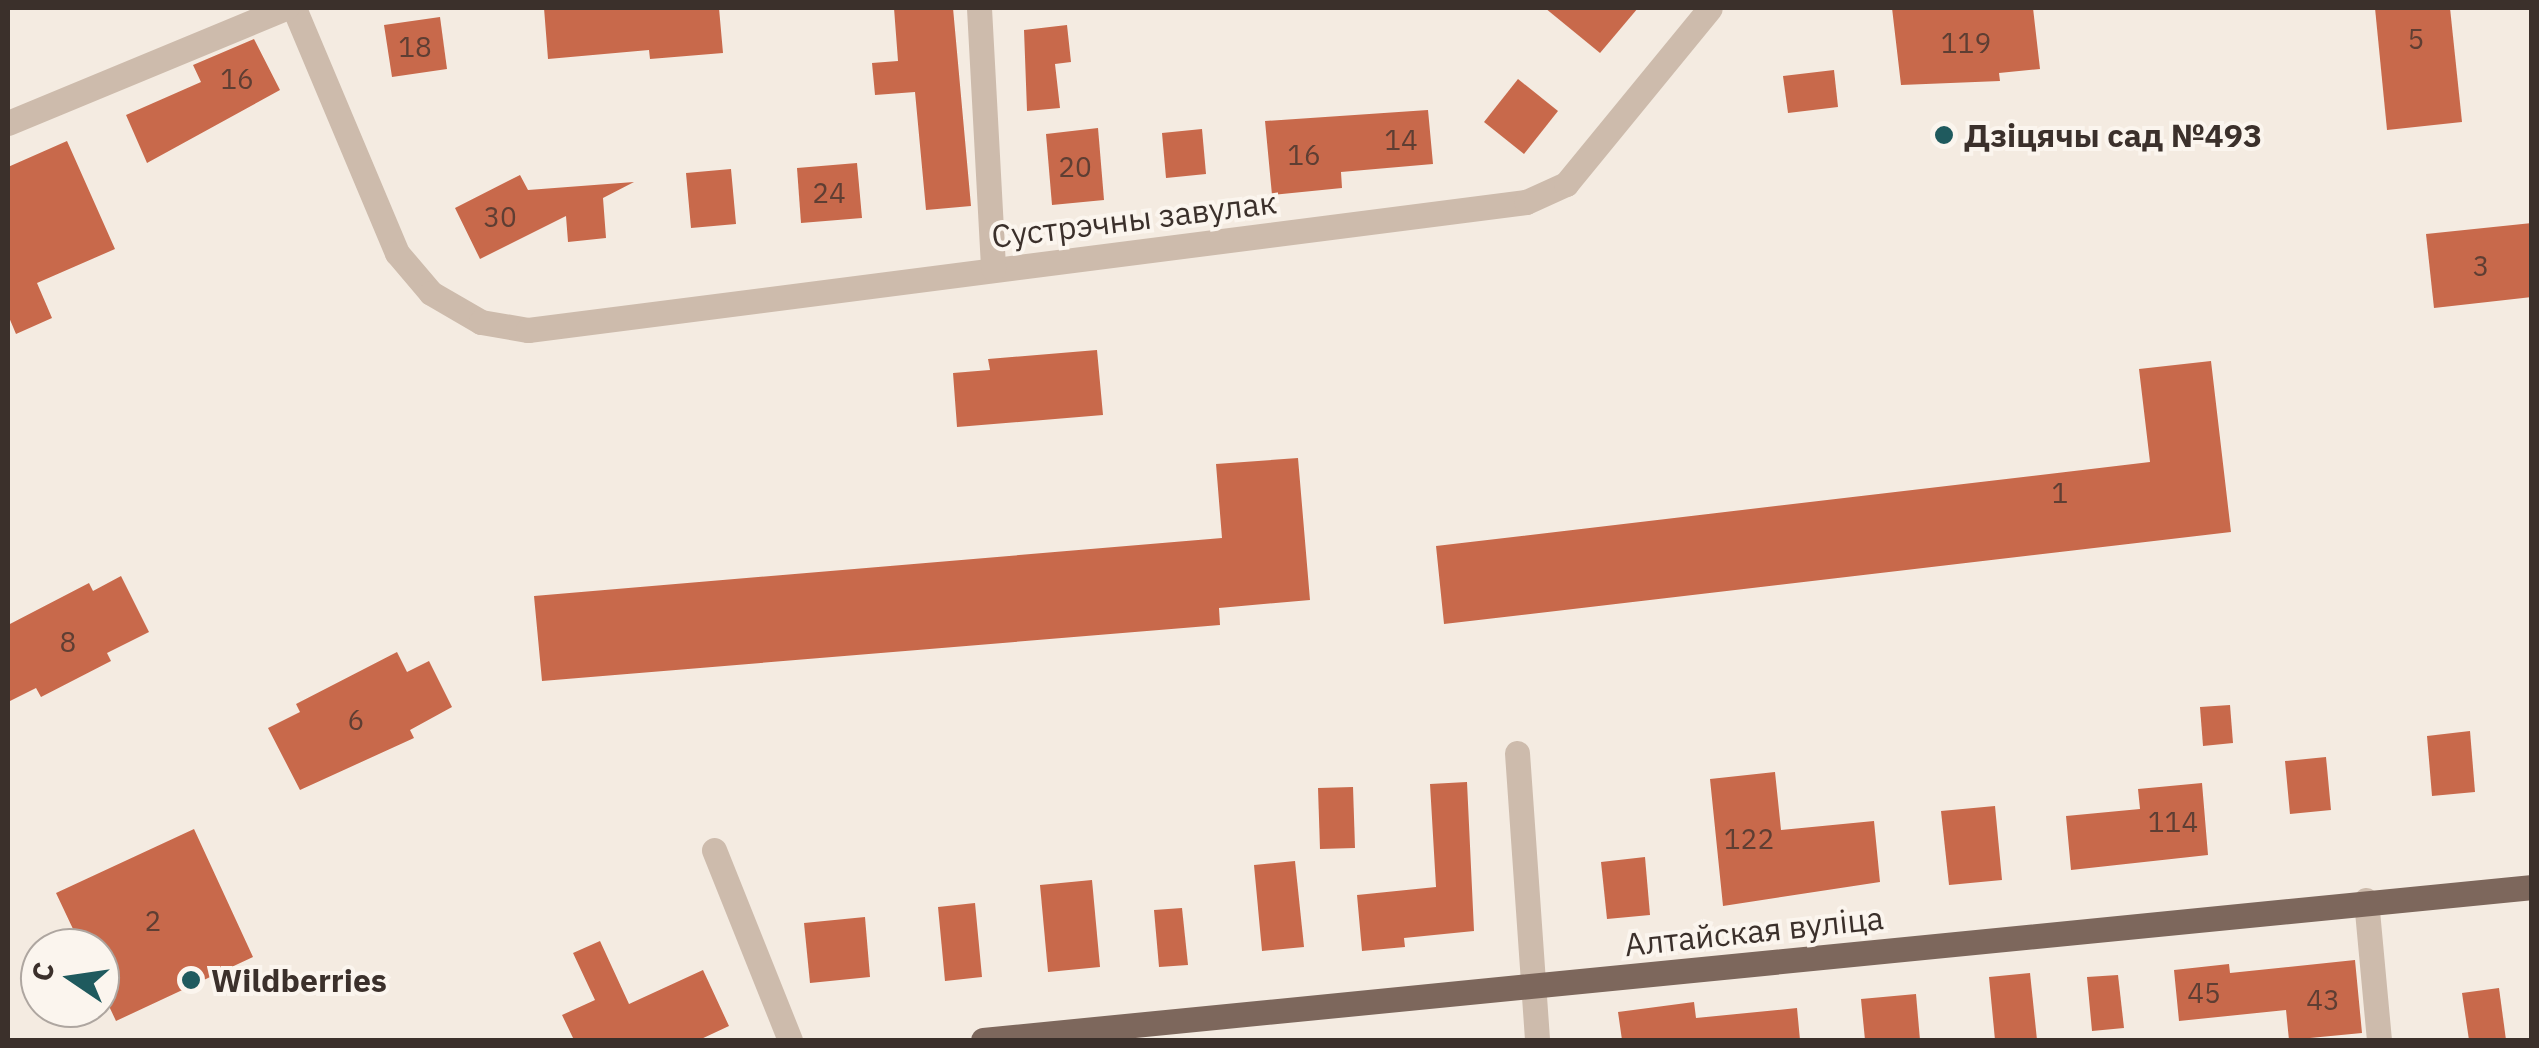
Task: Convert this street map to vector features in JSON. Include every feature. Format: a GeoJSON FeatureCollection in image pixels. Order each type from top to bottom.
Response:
{"type":"FeatureCollection","features":[{"type":"Feature","properties":{"kind":"main road","name":"Алтайская вуліца"},"geometry":{"type":"LineString","coordinates":[[982,1040],[1537,987],[2366,900],[2532,887]]}},
{"type":"Feature","properties":{"kind":"street"},"geometry":{"type":"LineString","coordinates":[[8,123],[286,8]]}},
{"type":"Feature","properties":{"kind":"street","name":"Сустрэчны завулак"},"geometry":{"type":"LineString","coordinates":[[294,8],[398,253],[431,293],[481,322],[528,330],[1526,202],[1566,184],[1710,8]]}},
{"type":"Feature","properties":{"kind":"street"},"geometry":{"type":"LineString","coordinates":[[980,8],[993,269]]}},
{"type":"Feature","properties":{"kind":"street"},"geometry":{"type":"LineString","coordinates":[[1517,753],[1537,987],[1537,1040]]}},
{"type":"Feature","properties":{"kind":"street"},"geometry":{"type":"LineString","coordinates":[[714,850],[790,1040]]}},
{"type":"Feature","properties":{"kind":"street"},"geometry":{"type":"LineString","coordinates":[[2366,900],[2380,1040]]}},
{"type":"Feature","properties":{"kind":"building"},"geometry":{"type":"Polygon","coordinates":[[[544,8],[719,8],[723,53],[650,59],[649,50],[548,59],[544,8]]]}},
{"type":"Feature","properties":{"kind":"building"},"geometry":{"type":"Polygon","coordinates":[[[894,8],[953,8],[971,206],[926,210],[915,92],[875,95],[872,63],[898,61],[894,8]]]}},
{"type":"Feature","properties":{"kind":"building"},"geometry":{"type":"Polygon","coordinates":[[[1545,8],[1638,8],[1600,53],[1545,8]]]}},
{"type":"Feature","properties":{"kind":"building"},"geometry":{"type":"Polygon","coordinates":[[[1892,8],[2033,8],[2040,69],[1999,73],[2000,81],[1901,85],[1892,8]]]}},
{"type":"Feature","properties":{"kind":"building"},"geometry":{"type":"Polygon","coordinates":[[[2375,8],[2450,8],[2462,122],[2387,130],[2375,8]]]}},
{"type":"Feature","properties":{"kind":"building"},"geometry":{"type":"Polygon","coordinates":[[[440,17],[447,69],[392,77],[384,25],[440,17]]]}},
{"type":"Feature","properties":{"kind":"building"},"geometry":{"type":"Polygon","coordinates":[[[1067,25],[1071,62],[1055,64],[1060,108],[1027,111],[1024,30],[1067,25]]]}},
{"type":"Feature","properties":{"kind":"building"},"geometry":{"type":"Polygon","coordinates":[[[254,39],[280,90],[147,163],[126,115],[201,82],[193,65],[254,39]]]}},
{"type":"Feature","properties":{"kind":"building"},"geometry":{"type":"Polygon","coordinates":[[[1834,70],[1838,107],[1788,113],[1783,76],[1834,70]]]}},
{"type":"Feature","properties":{"kind":"building"},"geometry":{"type":"Polygon","coordinates":[[[1518,79],[1558,111],[1524,154],[1484,122],[1518,79]]]}},
{"type":"Feature","properties":{"kind":"building"},"geometry":{"type":"Polygon","coordinates":[[[1428,110],[1433,164],[1341,172],[1342,188],[1272,195],[1265,121],[1428,110]]]}},
{"type":"Feature","properties":{"kind":"building"},"geometry":{"type":"Polygon","coordinates":[[[1098,128],[1104,200],[1052,205],[1046,134],[1098,128]]]}},
{"type":"Feature","properties":{"kind":"building"},"geometry":{"type":"Polygon","coordinates":[[[1202,129],[1206,174],[1166,178],[1162,133],[1202,129]]]}},
{"type":"Feature","properties":{"kind":"building"},"geometry":{"type":"Polygon","coordinates":[[[67,141],[115,249],[37,283],[52,318],[16,334],[8,315],[8,167],[67,141]]]}},
{"type":"Feature","properties":{"kind":"building"},"geometry":{"type":"Polygon","coordinates":[[[857,163],[862,218],[801,223],[797,168],[857,163]]]}},
{"type":"Feature","properties":{"kind":"building"},"geometry":{"type":"Polygon","coordinates":[[[731,169],[736,224],[691,228],[686,173],[731,169]]]}},
{"type":"Feature","properties":{"kind":"building"},"geometry":{"type":"Polygon","coordinates":[[[520,175],[528,190],[634,182],[603,198],[606,238],[568,242],[566,216],[480,259],[455,208],[520,175]]]}},
{"type":"Feature","properties":{"kind":"building"},"geometry":{"type":"Polygon","coordinates":[[[2532,223],[2532,297],[2434,308],[2426,234],[2532,223]]]}},
{"type":"Feature","properties":{"kind":"building"},"geometry":{"type":"Polygon","coordinates":[[[1097,350],[1103,415],[957,427],[953,373],[990,370],[988,359],[1097,350]]]}},
{"type":"Feature","properties":{"kind":"building"},"geometry":{"type":"Polygon","coordinates":[[[2211,361],[2231,532],[1444,624],[1436,546],[2150,462],[2139,369],[2211,361]]]}},
{"type":"Feature","properties":{"kind":"building"},"geometry":{"type":"Polygon","coordinates":[[[1298,458],[1310,600],[1219,608],[1220,625],[542,681],[534,596],[1222,538],[1216,464],[1298,458]]]}},
{"type":"Feature","properties":{"kind":"building"},"geometry":{"type":"Polygon","coordinates":[[[121,576],[149,632],[107,653],[111,661],[41,697],[36,688],[8,702],[8,625],[89,583],[93,591],[121,576]]]}},
{"type":"Feature","properties":{"kind":"building"},"geometry":{"type":"Polygon","coordinates":[[[397,652],[407,672],[429,661],[452,707],[410,730],[414,738],[300,790],[268,728],[300,712],[296,704],[397,652]]]}},
{"type":"Feature","properties":{"kind":"building"},"geometry":{"type":"Polygon","coordinates":[[[2230,705],[2233,743],[2203,746],[2200,707],[2230,705]]]}},
{"type":"Feature","properties":{"kind":"building"},"geometry":{"type":"Polygon","coordinates":[[[2470,731],[2475,792],[2432,796],[2427,736],[2470,731]]]}},
{"type":"Feature","properties":{"kind":"building"},"geometry":{"type":"Polygon","coordinates":[[[2326,757],[2331,810],[2290,814],[2285,761],[2326,757]]]}},
{"type":"Feature","properties":{"kind":"building"},"geometry":{"type":"Polygon","coordinates":[[[1775,772],[1781,830],[1874,821],[1880,882],[1723,906],[1710,779],[1775,772]]]}},
{"type":"Feature","properties":{"kind":"building"},"geometry":{"type":"Polygon","coordinates":[[[1467,782],[1474,931],[1404,938],[1405,947],[1362,951],[1357,895],[1436,887],[1430,784],[1467,782]]]}},
{"type":"Feature","properties":{"kind":"building"},"geometry":{"type":"Polygon","coordinates":[[[2202,783],[2208,855],[2071,870],[2066,816],[2140,809],[2138,789],[2202,783]]]}},
{"type":"Feature","properties":{"kind":"building"},"geometry":{"type":"Polygon","coordinates":[[[1353,787],[1355,848],[1320,849],[1318,788],[1353,787]]]}},
{"type":"Feature","properties":{"kind":"building"},"geometry":{"type":"Polygon","coordinates":[[[1995,806],[2002,880],[1949,885],[1941,811],[1995,806]]]}},
{"type":"Feature","properties":{"kind":"building"},"geometry":{"type":"Polygon","coordinates":[[[194,829],[253,957],[120,1019],[120,928],[73,928],[56,893],[194,829]]]}},
{"type":"Feature","properties":{"kind":"building"},"geometry":{"type":"Polygon","coordinates":[[[1645,857],[1650,915],[1607,919],[1601,862],[1645,857]]]}},
{"type":"Feature","properties":{"kind":"building"},"geometry":{"type":"Polygon","coordinates":[[[1295,861],[1304,947],[1262,951],[1254,865],[1295,861]]]}},
{"type":"Feature","properties":{"kind":"building"},"geometry":{"type":"Polygon","coordinates":[[[1092,880],[1100,967],[1048,972],[1040,885],[1092,880]]]}},
{"type":"Feature","properties":{"kind":"building"},"geometry":{"type":"Polygon","coordinates":[[[975,903],[982,977],[945,981],[938,907],[975,903]]]}},
{"type":"Feature","properties":{"kind":"building"},"geometry":{"type":"Polygon","coordinates":[[[1182,908],[1188,965],[1159,967],[1154,910],[1182,908]]]}},
{"type":"Feature","properties":{"kind":"building"},"geometry":{"type":"Polygon","coordinates":[[[865,917],[870,977],[810,983],[804,923],[865,917]]]}},
{"type":"Feature","properties":{"kind":"building"},"geometry":{"type":"Polygon","coordinates":[[[600,941],[629,1004],[703,970],[729,1026],[699,1040],[574,1040],[562,1015],[595,1000],[573,953],[600,941]]]}},
{"type":"Feature","properties":{"kind":"building"},"geometry":{"type":"Polygon","coordinates":[[[2355,960],[2362,1033],[2289,1040],[2286,1010],[2179,1021],[2174,970],[2229,964],[2230,973],[2355,960]]]}},
{"type":"Feature","properties":{"kind":"building"},"geometry":{"type":"Polygon","coordinates":[[[2030,973],[2037,1040],[1995,1040],[1989,977],[2030,973]]]}},
{"type":"Feature","properties":{"kind":"building"},"geometry":{"type":"Polygon","coordinates":[[[2118,975],[2124,1028],[2092,1031],[2087,977],[2118,975]]]}},
{"type":"Feature","properties":{"kind":"building"},"geometry":{"type":"Polygon","coordinates":[[[2499,988],[2506,1040],[2469,1040],[2462,993],[2499,988]]]}},
{"type":"Feature","properties":{"kind":"building"},"geometry":{"type":"Polygon","coordinates":[[[1916,994],[1920,1040],[1865,1040],[1861,999],[1916,994]]]}},
{"type":"Feature","properties":{"kind":"building"},"geometry":{"type":"Polygon","coordinates":[[[1694,1002],[1696,1018],[1797,1008],[1800,1040],[1622,1040],[1618,1012],[1694,1002]]]}},
{"type":"Feature","properties":{"kind":"place","name":"Дзіцячы сад №493"},"geometry":{"type":"Point","coordinates":[1944,135]}},
{"type":"Feature","properties":{"kind":"place","name":"Wildberries"},"geometry":{"type":"Point","coordinates":[191,980]}}]}
